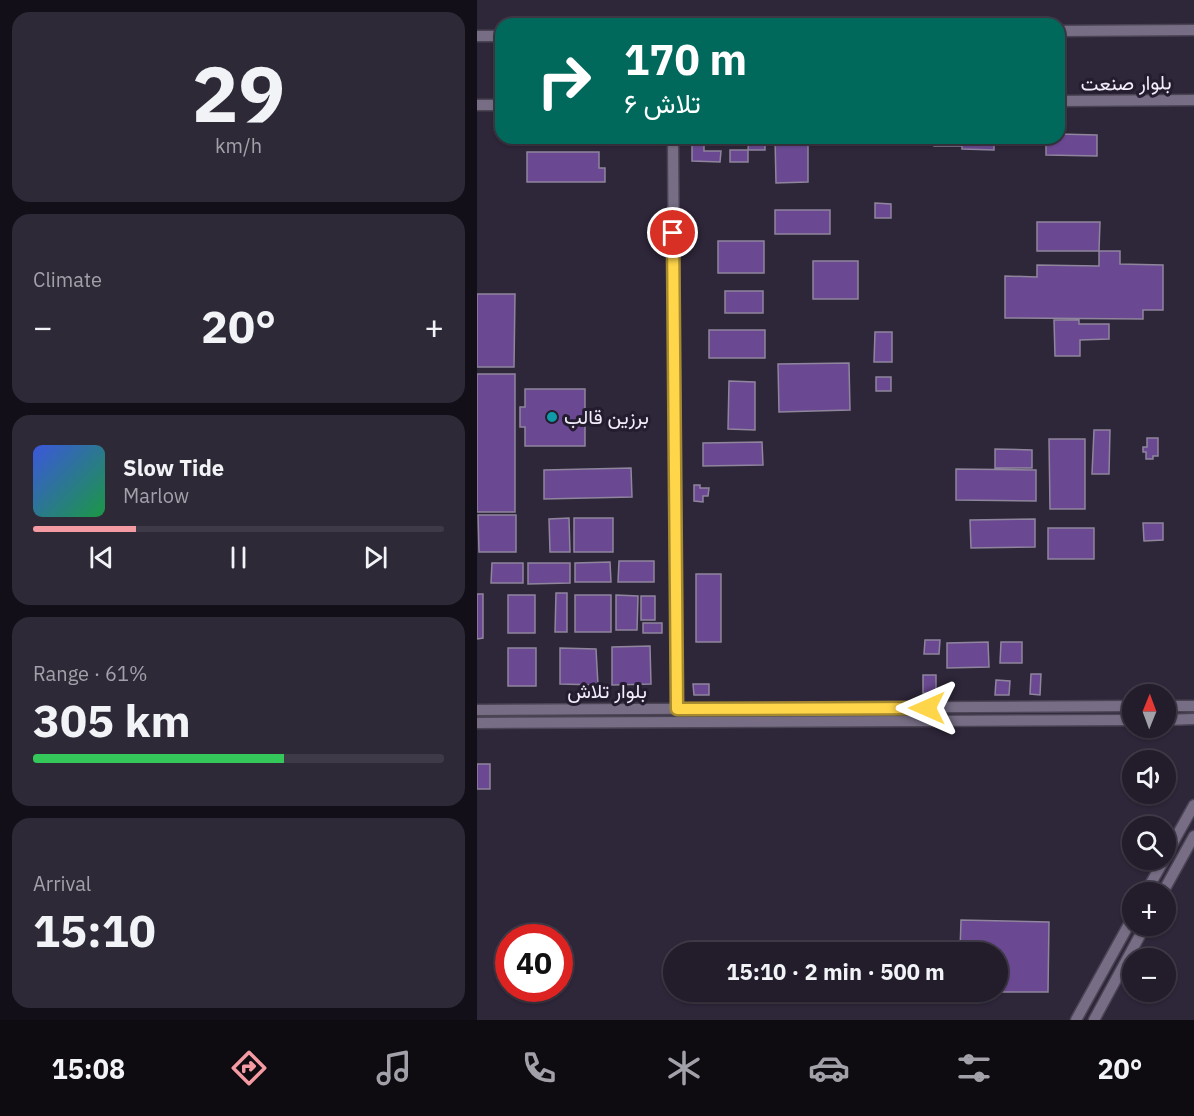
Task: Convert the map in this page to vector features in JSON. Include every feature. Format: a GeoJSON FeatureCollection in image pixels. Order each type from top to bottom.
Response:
{"type":"FeatureCollection","features":[{"type":"Feature","properties":{"kind":"street"},"geometry":{"type":"LineString","coordinates":[[1065,31],[1194,30]]}},
{"type":"Feature","properties":{"kind":"street"},"geometry":{"type":"LineString","coordinates":[[477,36],[495,36]]}},
{"type":"Feature","properties":{"kind":"street","name":"بلوار صنعت"},"geometry":{"type":"LineString","coordinates":[[1065,102],[1194,100]]}},
{"type":"Feature","properties":{"kind":"street"},"geometry":{"type":"LineString","coordinates":[[477,105],[495,105]]}},
{"type":"Feature","properties":{"kind":"street"},"geometry":{"type":"LineString","coordinates":[[673,144],[677,709]]}},
{"type":"Feature","properties":{"kind":"street","name":"بلوار تلاش"},"geometry":{"type":"LineString","coordinates":[[477,710],[1122,706]]}},
{"type":"Feature","properties":{"kind":"street"},"geometry":{"type":"LineString","coordinates":[[1176,706],[1194,706]]}},
{"type":"Feature","properties":{"kind":"street"},"geometry":{"type":"LineString","coordinates":[[903,721],[904,708]]}},
{"type":"Feature","properties":{"kind":"street"},"geometry":{"type":"LineString","coordinates":[[840,709],[840,721]]}},
{"type":"Feature","properties":{"kind":"street"},"geometry":{"type":"LineString","coordinates":[[1176,720],[1194,719]]}},
{"type":"Feature","properties":{"kind":"street","name":"بلوار تلاش"},"geometry":{"type":"LineString","coordinates":[[477,723],[1122,720]]}},
{"type":"Feature","properties":{"kind":"street"},"geometry":{"type":"LineString","coordinates":[[1176,838],[1194,805]]}},
{"type":"Feature","properties":{"kind":"street"},"geometry":{"type":"LineString","coordinates":[[1169,882],[1194,836]]}},
{"type":"Feature","properties":{"kind":"street"},"geometry":{"type":"LineString","coordinates":[[1076,1020],[1122,936]]}},
{"type":"Feature","properties":{"kind":"street"},"geometry":{"type":"LineString","coordinates":[[1094,1020],[1140,936]]}},
{"type":"Feature","properties":{"kind":"building"},"geometry":{"type":"Polygon","coordinates":[[[1065,134],[1097,135],[1097,156],[1046,155],[1046,144],[1065,144],[1065,134]]]}},
{"type":"Feature","properties":{"kind":"building"},"geometry":{"type":"Polygon","coordinates":[[[692,144],[704,144],[704,151],[721,151],[720,162],[692,161],[692,144]]]}},
{"type":"Feature","properties":{"kind":"building"},"geometry":{"type":"Polygon","coordinates":[[[748,144],[765,144],[765,150],[748,150],[748,144]]]}},
{"type":"Feature","properties":{"kind":"building"},"geometry":{"type":"Polygon","coordinates":[[[775,144],[808,144],[808,182],[776,183],[775,144]]]}},
{"type":"Feature","properties":{"kind":"building"},"geometry":{"type":"Polygon","coordinates":[[[934,144],[994,144],[994,150],[962,149],[962,146],[934,146],[934,144]]]}},
{"type":"Feature","properties":{"kind":"building"},"geometry":{"type":"Polygon","coordinates":[[[730,150],[748,150],[748,162],[730,162],[730,150]]]}},
{"type":"Feature","properties":{"kind":"building"},"geometry":{"type":"Polygon","coordinates":[[[527,152],[599,152],[599,168],[605,168],[605,182],[527,182],[527,152]]]}},
{"type":"Feature","properties":{"kind":"building"},"geometry":{"type":"Polygon","coordinates":[[[875,203],[891,204],[891,218],[875,218],[875,203]]]}},
{"type":"Feature","properties":{"kind":"building"},"geometry":{"type":"Polygon","coordinates":[[[775,210],[830,210],[830,234],[775,234],[775,210]]]}},
{"type":"Feature","properties":{"kind":"building"},"geometry":{"type":"Polygon","coordinates":[[[1037,222],[1100,222],[1099,251],[1037,251],[1037,222]]]}},
{"type":"Feature","properties":{"kind":"building"},"geometry":{"type":"Polygon","coordinates":[[[718,241],[764,241],[764,273],[718,273],[718,241]]]}},
{"type":"Feature","properties":{"kind":"building"},"geometry":{"type":"Polygon","coordinates":[[[1099,251],[1120,251],[1120,264],[1163,265],[1163,310],[1143,310],[1143,319],[1005,318],[1005,276],[1037,277],[1037,265],[1099,266],[1099,251]]]}},
{"type":"Feature","properties":{"kind":"building"},"geometry":{"type":"Polygon","coordinates":[[[813,261],[858,261],[858,299],[813,299],[813,261]]]}},
{"type":"Feature","properties":{"kind":"building"},"geometry":{"type":"Polygon","coordinates":[[[725,291],[763,291],[763,313],[725,313],[725,291]]]}},
{"type":"Feature","properties":{"kind":"building"},"geometry":{"type":"Polygon","coordinates":[[[477,294],[515,294],[514,367],[477,367],[477,294]]]}},
{"type":"Feature","properties":{"kind":"building"},"geometry":{"type":"Polygon","coordinates":[[[1054,320],[1079,320],[1079,324],[1109,324],[1109,339],[1080,340],[1080,356],[1055,356],[1054,320]]]}},
{"type":"Feature","properties":{"kind":"building"},"geometry":{"type":"Polygon","coordinates":[[[709,330],[765,330],[765,358],[709,358],[709,330]]]}},
{"type":"Feature","properties":{"kind":"building"},"geometry":{"type":"Polygon","coordinates":[[[875,332],[892,332],[892,362],[874,362],[875,332]]]}},
{"type":"Feature","properties":{"kind":"building"},"geometry":{"type":"Polygon","coordinates":[[[849,363],[850,410],[779,412],[778,364],[849,363]]]}},
{"type":"Feature","properties":{"kind":"building"},"geometry":{"type":"Polygon","coordinates":[[[477,374],[515,374],[515,512],[477,512],[477,374]]]}},
{"type":"Feature","properties":{"kind":"building"},"geometry":{"type":"Polygon","coordinates":[[[876,377],[891,377],[891,391],[876,391],[876,377]]]}},
{"type":"Feature","properties":{"kind":"building"},"geometry":{"type":"Polygon","coordinates":[[[729,381],[755,382],[755,430],[728,429],[729,381]]]}},
{"type":"Feature","properties":{"kind":"building","name":"برزین قالب"},"geometry":{"type":"Polygon","coordinates":[[[525,389],[585,389],[585,446],[525,446],[525,427],[520,427],[520,407],[525,407],[525,389]]]}},
{"type":"Feature","properties":{"kind":"building"},"geometry":{"type":"Polygon","coordinates":[[[1094,430],[1110,430],[1109,474],[1092,474],[1094,430]]]}},
{"type":"Feature","properties":{"kind":"building"},"geometry":{"type":"Polygon","coordinates":[[[1147,438],[1158,438],[1158,456],[1153,456],[1153,459],[1146,459],[1146,452],[1143,452],[1143,447],[1147,447],[1147,438]]]}},
{"type":"Feature","properties":{"kind":"building"},"geometry":{"type":"Polygon","coordinates":[[[1049,439],[1085,439],[1085,509],[1050,509],[1049,439]]]}},
{"type":"Feature","properties":{"kind":"building"},"geometry":{"type":"Polygon","coordinates":[[[762,442],[763,465],[703,466],[703,443],[762,442]]]}},
{"type":"Feature","properties":{"kind":"building"},"geometry":{"type":"Polygon","coordinates":[[[995,449],[1032,450],[1032,468],[995,468],[995,449]]]}},
{"type":"Feature","properties":{"kind":"building"},"geometry":{"type":"Polygon","coordinates":[[[631,468],[632,497],[544,499],[544,470],[631,468]]]}},
{"type":"Feature","properties":{"kind":"building"},"geometry":{"type":"Polygon","coordinates":[[[956,469],[1036,470],[1036,501],[956,500],[956,469]]]}},
{"type":"Feature","properties":{"kind":"building"},"geometry":{"type":"Polygon","coordinates":[[[694,485],[709,488],[708,496],[703,496],[703,502],[694,501],[694,485]]]}},
{"type":"Feature","properties":{"kind":"building"},"geometry":{"type":"Polygon","coordinates":[[[478,515],[516,515],[516,552],[479,552],[478,515]]]}},
{"type":"Feature","properties":{"kind":"building"},"geometry":{"type":"Polygon","coordinates":[[[569,518],[570,552],[550,552],[549,519],[569,518]]]}},
{"type":"Feature","properties":{"kind":"building"},"geometry":{"type":"Polygon","coordinates":[[[574,518],[613,518],[613,552],[574,552],[574,518]]]}},
{"type":"Feature","properties":{"kind":"building"},"geometry":{"type":"Polygon","coordinates":[[[1035,519],[1035,547],[971,548],[970,520],[1035,519]]]}},
{"type":"Feature","properties":{"kind":"building"},"geometry":{"type":"Polygon","coordinates":[[[1143,523],[1163,523],[1163,540],[1144,541],[1143,523]]]}},
{"type":"Feature","properties":{"kind":"building"},"geometry":{"type":"Polygon","coordinates":[[[1048,528],[1094,528],[1094,559],[1048,559],[1048,528]]]}},
{"type":"Feature","properties":{"kind":"building"},"geometry":{"type":"Polygon","coordinates":[[[619,561],[654,561],[654,582],[618,582],[619,561]]]}},
{"type":"Feature","properties":{"kind":"building"},"geometry":{"type":"Polygon","coordinates":[[[610,562],[611,582],[575,582],[575,563],[610,562]]]}},
{"type":"Feature","properties":{"kind":"building"},"geometry":{"type":"Polygon","coordinates":[[[492,563],[523,563],[523,583],[491,583],[492,563]]]}},
{"type":"Feature","properties":{"kind":"building"},"geometry":{"type":"Polygon","coordinates":[[[528,563],[570,563],[570,583],[528,584],[528,563]]]}},
{"type":"Feature","properties":{"kind":"building"},"geometry":{"type":"Polygon","coordinates":[[[696,574],[721,574],[721,642],[696,642],[696,574]]]}},
{"type":"Feature","properties":{"kind":"building"},"geometry":{"type":"Polygon","coordinates":[[[556,593],[567,593],[567,632],[555,632],[556,593]]]}},
{"type":"Feature","properties":{"kind":"building"},"geometry":{"type":"Polygon","coordinates":[[[477,594],[483,594],[483,638],[477,639],[477,594]]]}},
{"type":"Feature","properties":{"kind":"building"},"geometry":{"type":"Polygon","coordinates":[[[508,595],[535,595],[535,633],[508,633],[508,595]]]}},
{"type":"Feature","properties":{"kind":"building"},"geometry":{"type":"Polygon","coordinates":[[[575,595],[611,595],[611,632],[575,632],[575,595]]]}},
{"type":"Feature","properties":{"kind":"building"},"geometry":{"type":"Polygon","coordinates":[[[616,595],[638,596],[637,630],[616,630],[616,595]]]}},
{"type":"Feature","properties":{"kind":"building"},"geometry":{"type":"Polygon","coordinates":[[[641,596],[655,596],[655,620],[641,620],[641,596]]]}},
{"type":"Feature","properties":{"kind":"building"},"geometry":{"type":"Polygon","coordinates":[[[643,623],[662,623],[662,633],[643,633],[643,623]]]}},
{"type":"Feature","properties":{"kind":"building"},"geometry":{"type":"Polygon","coordinates":[[[925,640],[940,640],[939,654],[924,654],[925,640]]]}},
{"type":"Feature","properties":{"kind":"building"},"geometry":{"type":"Polygon","coordinates":[[[988,642],[989,667],[947,668],[947,643],[988,642]]]}},
{"type":"Feature","properties":{"kind":"building"},"geometry":{"type":"Polygon","coordinates":[[[1001,642],[1022,642],[1022,663],[1000,663],[1001,642]]]}},
{"type":"Feature","properties":{"kind":"building"},"geometry":{"type":"Polygon","coordinates":[[[650,646],[651,684],[612,685],[612,647],[650,646]]]}},
{"type":"Feature","properties":{"kind":"building"},"geometry":{"type":"Polygon","coordinates":[[[508,648],[536,648],[536,686],[508,686],[508,648]]]}},
{"type":"Feature","properties":{"kind":"building"},"geometry":{"type":"Polygon","coordinates":[[[560,648],[596,649],[598,685],[560,684],[560,648]]]}},
{"type":"Feature","properties":{"kind":"building"},"geometry":{"type":"Polygon","coordinates":[[[1031,674],[1041,674],[1040,695],[1030,694],[1031,674]]]}},
{"type":"Feature","properties":{"kind":"building"},"geometry":{"type":"Polygon","coordinates":[[[923,675],[936,675],[936,693],[923,693],[923,675]]]}},
{"type":"Feature","properties":{"kind":"building"},"geometry":{"type":"Polygon","coordinates":[[[996,680],[1010,681],[1009,695],[995,695],[996,680]]]}},
{"type":"Feature","properties":{"kind":"building"},"geometry":{"type":"Polygon","coordinates":[[[693,684],[709,684],[709,695],[694,695],[693,684]]]}},
{"type":"Feature","properties":{"kind":"building"},"geometry":{"type":"Polygon","coordinates":[[[477,764],[490,764],[490,789],[477,789],[477,764]]]}},
{"type":"Feature","properties":{"kind":"building"},"geometry":{"type":"Polygon","coordinates":[[[961,920],[1049,922],[1048,992],[1008,992],[1008,942],[960,942],[961,920]]]}},
{"type":"Feature","properties":{"kind":"place","name":"برزین قالب"},"geometry":{"type":"Point","coordinates":[552,417]}},
{"type":"Feature","properties":{"kind":"route"},"geometry":{"type":"LineString","coordinates":[[673,233],[677,709],[927,708]]}}]}
